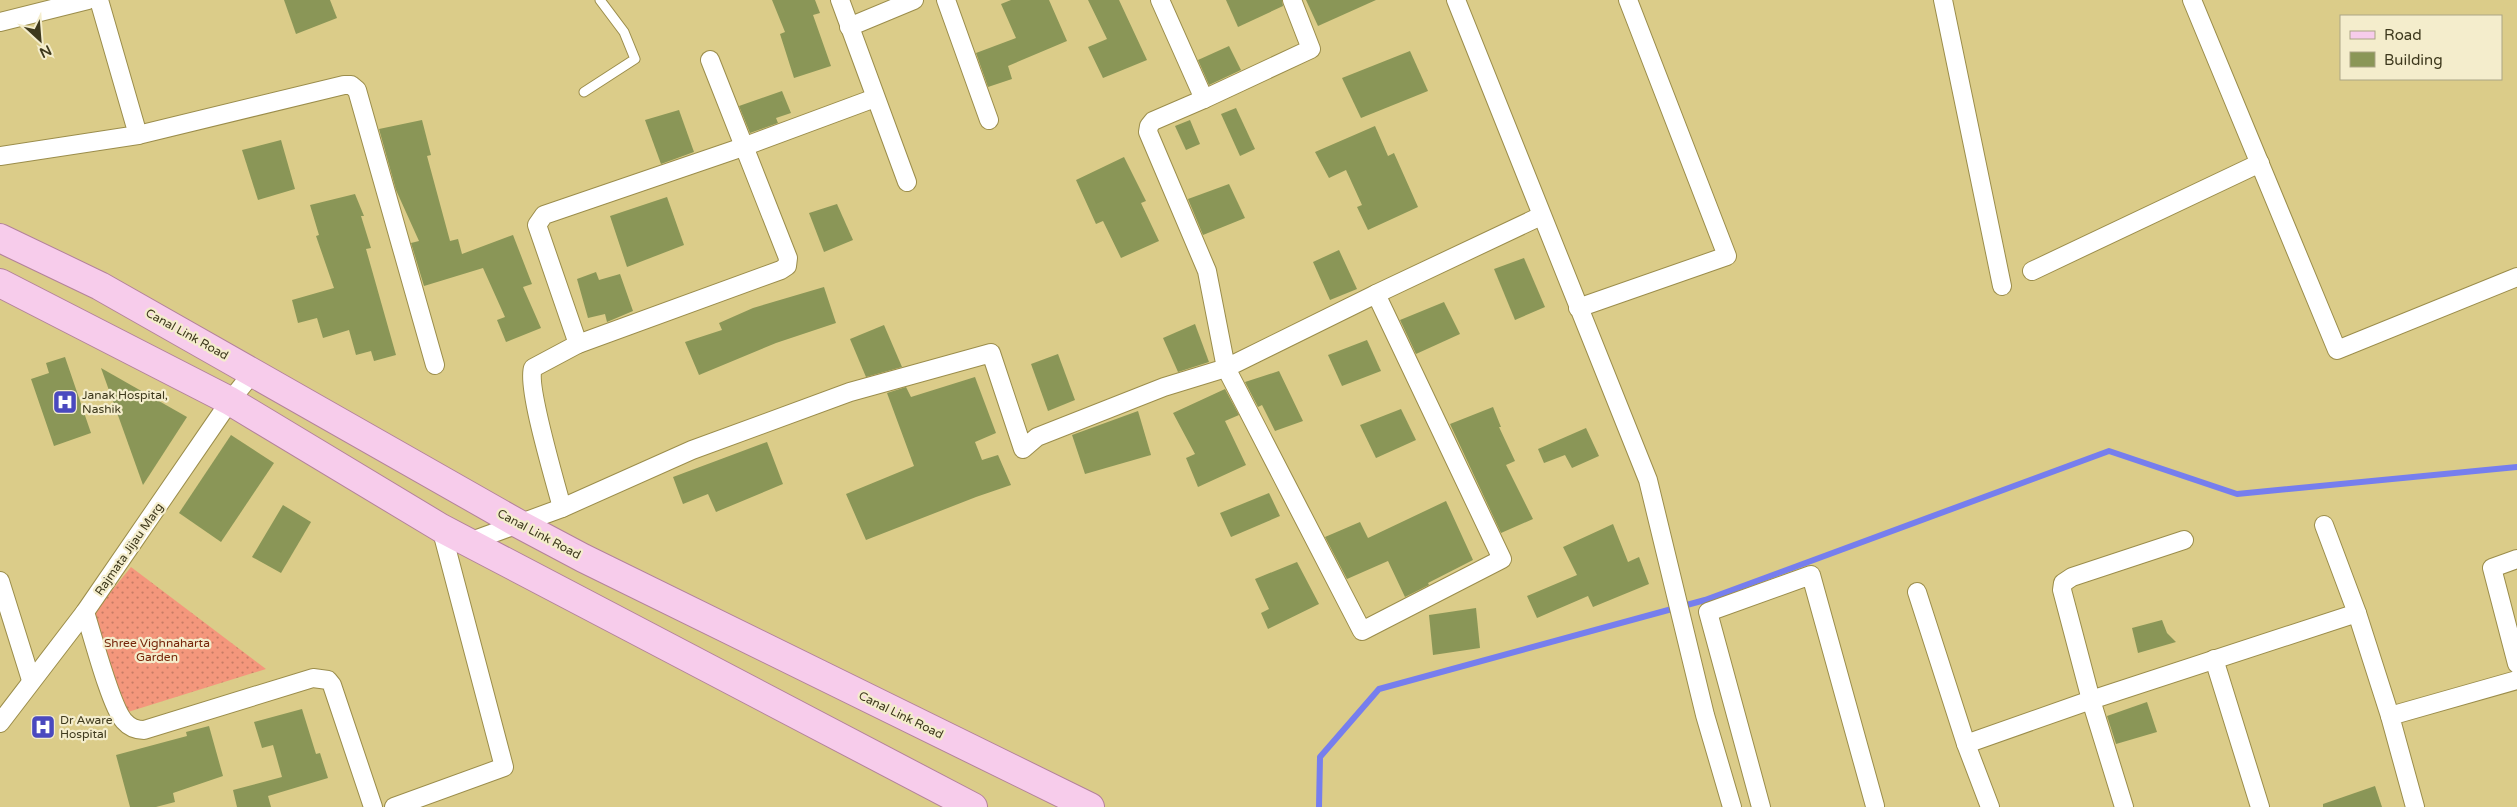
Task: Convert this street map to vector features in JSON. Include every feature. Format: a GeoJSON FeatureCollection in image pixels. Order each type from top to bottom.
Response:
{"type":"FeatureCollection","features":[{"type":"Feature","properties":{"kind":"main road","name":"Canal Link Road"},"geometry":{"type":"LineString","coordinates":[[0,238],[100,286],[254,371],[519,524],[820,676],[1090,807]]}},
{"type":"Feature","properties":{"kind":"main road"},"geometry":{"type":"LineString","coordinates":[[0,283],[230,401],[441,528],[973,807]]}},
{"type":"Feature","properties":{"kind":"street"},"geometry":{"type":"LineString","coordinates":[[0,22],[88,0]]}},
{"type":"Feature","properties":{"kind":"street"},"geometry":{"type":"LineString","coordinates":[[99,0],[138,135]]}},
{"type":"Feature","properties":{"kind":"street"},"geometry":{"type":"LineString","coordinates":[[840,0],[907,182]]}},
{"type":"Feature","properties":{"kind":"street"},"geometry":{"type":"LineString","coordinates":[[849,27],[914,0]]}},
{"type":"Feature","properties":{"kind":"street"},"geometry":{"type":"LineString","coordinates":[[946,0],[989,120]]}},
{"type":"Feature","properties":{"kind":"street"},"geometry":{"type":"LineString","coordinates":[[1160,0],[1204,99]]}},
{"type":"Feature","properties":{"kind":"street"},"geometry":{"type":"LineString","coordinates":[[1292,0],[1311,49],[1153,121],[1148,132],[1208,270],[1226,368],[1362,631],[1502,559],[1376,294]]}},
{"type":"Feature","properties":{"kind":"street"},"geometry":{"type":"LineString","coordinates":[[1456,0],[1648,480],[1705,715],[1732,807]]}},
{"type":"Feature","properties":{"kind":"street"},"geometry":{"type":"LineString","coordinates":[[1578,308],[1727,256],[1628,0]]}},
{"type":"Feature","properties":{"kind":"street"},"geometry":{"type":"LineString","coordinates":[[1943,0],[2002,286]]}},
{"type":"Feature","properties":{"kind":"street"},"geometry":{"type":"LineString","coordinates":[[2192,0],[2338,350],[2517,277]]}},
{"type":"Feature","properties":{"kind":"street"},"geometry":{"type":"LineString","coordinates":[[562,508],[534,396],[532,373],[538,363],[578,344],[781,270],[787,266],[788,258],[710,60]]}},
{"type":"Feature","properties":{"kind":"street"},"geometry":{"type":"LineString","coordinates":[[0,156],[138,135],[344,85],[351,85],[357,90],[436,365]]}},
{"type":"Feature","properties":{"kind":"street"},"geometry":{"type":"LineString","coordinates":[[578,344],[537,225],[539,219],[744,147],[875,98]]}},
{"type":"Feature","properties":{"kind":"street"},"geometry":{"type":"LineString","coordinates":[[2032,272],[2260,163]]}},
{"type":"Feature","properties":{"kind":"street"},"geometry":{"type":"LineString","coordinates":[[469,542],[562,508],[692,450],[850,392],[991,353],[1023,449],[1037,437],[1164,387],[1226,368],[1541,216]]}},
{"type":"Feature","properties":{"kind":"street","name":"Rajmata Jijau Marg"},"geometry":{"type":"LineString","coordinates":[[0,723],[31,680],[85,612],[230,401],[254,371]]}},
{"type":"Feature","properties":{"kind":"street"},"geometry":{"type":"LineString","coordinates":[[2324,525],[2357,613],[2390,716],[2415,807]]}},
{"type":"Feature","properties":{"kind":"street"},"geometry":{"type":"LineString","coordinates":[[394,807],[504,767],[441,528]]}},
{"type":"Feature","properties":{"kind":"street"},"geometry":{"type":"LineString","coordinates":[[2124,807],[2091,700],[2062,590],[2062,583],[2066,579],[2184,540]]}},
{"type":"Feature","properties":{"kind":"street"},"geometry":{"type":"LineString","coordinates":[[2517,559],[2492,568],[2517,664]]}},
{"type":"Feature","properties":{"kind":"street"},"geometry":{"type":"LineString","coordinates":[[1761,807],[1708,612],[1811,575],[1875,806]]}},
{"type":"Feature","properties":{"kind":"street"},"geometry":{"type":"LineString","coordinates":[[0,581],[31,680]]}},
{"type":"Feature","properties":{"kind":"street"},"geometry":{"type":"LineString","coordinates":[[1917,592],[1966,744],[1990,807]]}},
{"type":"Feature","properties":{"kind":"street"},"geometry":{"type":"LineString","coordinates":[[85,612],[114,701],[123,720],[135,730],[144,730],[204,714],[313,678],[328,680],[332,685],[373,807]]}},
{"type":"Feature","properties":{"kind":"street"},"geometry":{"type":"LineString","coordinates":[[1966,744],[2091,700],[2357,613]]}},
{"type":"Feature","properties":{"kind":"street"},"geometry":{"type":"LineString","coordinates":[[1687,638],[1713,630]]}},
{"type":"Feature","properties":{"kind":"street"},"geometry":{"type":"LineString","coordinates":[[2214,659],[2260,807]]}},
{"type":"Feature","properties":{"kind":"street"},"geometry":{"type":"LineString","coordinates":[[2390,716],[2517,680]]}},
{"type":"Feature","properties":{"kind":"lane"},"geometry":{"type":"LineString","coordinates":[[584,92],[635,59],[624,32],[600,0]]}},
{"type":"Feature","properties":{"kind":"green space","name":"Shree Vighnaharta Garden"},"geometry":{"type":"Polygon","coordinates":[[[131,567],[266,669],[128,712],[91,616],[131,567]]]}},
{"type":"Feature","properties":{"kind":"building"},"geometry":{"type":"Polygon","coordinates":[[[284,0],[330,0],[337,18],[296,34],[284,0]]]}},
{"type":"Feature","properties":{"kind":"building"},"geometry":{"type":"Polygon","coordinates":[[[772,0],[815,0],[820,13],[813,15],[831,66],[794,78],[780,34],[785,32],[772,0]]]}},
{"type":"Feature","properties":{"kind":"building"},"geometry":{"type":"Polygon","coordinates":[[[1011,0],[1049,0],[1067,41],[1008,66],[1012,79],[988,87],[976,53],[1016,38],[1001,4],[1011,0]]]}},
{"type":"Feature","properties":{"kind":"building"},"geometry":{"type":"Polygon","coordinates":[[[1088,0],[1119,0],[1147,60],[1103,78],[1088,47],[1107,39],[1088,0]]]}},
{"type":"Feature","properties":{"kind":"building"},"geometry":{"type":"Polygon","coordinates":[[[1226,0],[1282,0],[1283,6],[1238,27],[1226,0]]]}},
{"type":"Feature","properties":{"kind":"building"},"geometry":{"type":"Polygon","coordinates":[[[1306,0],[1376,0],[1318,26],[1306,0]]]}},
{"type":"Feature","properties":{"kind":"building"},"geometry":{"type":"Polygon","coordinates":[[[1229,46],[1241,70],[1209,85],[1198,60],[1229,46]]]}},
{"type":"Feature","properties":{"kind":"building"},"geometry":{"type":"Polygon","coordinates":[[[1410,51],[1428,91],[1361,118],[1342,78],[1410,51]]]}},
{"type":"Feature","properties":{"kind":"building"},"geometry":{"type":"Polygon","coordinates":[[[782,91],[791,113],[776,118],[778,123],[750,133],[739,106],[782,91]]]}},
{"type":"Feature","properties":{"kind":"building"},"geometry":{"type":"Polygon","coordinates":[[[1236,108],[1255,149],[1240,156],[1221,114],[1236,108]]]}},
{"type":"Feature","properties":{"kind":"building"},"geometry":{"type":"Polygon","coordinates":[[[679,110],[694,152],[661,164],[645,120],[679,110]]]}},
{"type":"Feature","properties":{"kind":"building"},"geometry":{"type":"Polygon","coordinates":[[[422,120],[431,155],[427,156],[450,241],[458,239],[462,254],[513,235],[532,284],[523,287],[541,328],[506,342],[497,320],[505,317],[483,268],[424,286],[411,243],[419,241],[396,190],[379,129],[422,120]]]}},
{"type":"Feature","properties":{"kind":"building"},"geometry":{"type":"Polygon","coordinates":[[[1190,120],[1200,144],[1186,150],[1175,126],[1190,120]]]}},
{"type":"Feature","properties":{"kind":"building"},"geometry":{"type":"Polygon","coordinates":[[[1375,126],[1388,156],[1394,153],[1418,207],[1368,230],[1357,207],[1362,205],[1346,170],[1329,178],[1315,152],[1375,126]]]}},
{"type":"Feature","properties":{"kind":"building"},"geometry":{"type":"Polygon","coordinates":[[[281,140],[295,189],[258,200],[242,150],[281,140]]]}},
{"type":"Feature","properties":{"kind":"building"},"geometry":{"type":"Polygon","coordinates":[[[1124,157],[1146,201],[1141,203],[1159,241],[1121,258],[1103,221],[1096,224],[1076,180],[1124,157]]]}},
{"type":"Feature","properties":{"kind":"building"},"geometry":{"type":"Polygon","coordinates":[[[1229,184],[1245,218],[1203,235],[1188,199],[1229,184]]]}},
{"type":"Feature","properties":{"kind":"building"},"geometry":{"type":"Polygon","coordinates":[[[355,194],[364,216],[361,216],[371,248],[366,249],[396,355],[374,361],[371,351],[356,355],[349,330],[323,338],[317,318],[298,323],[292,300],[334,288],[316,236],[319,235],[310,205],[355,194]]]}},
{"type":"Feature","properties":{"kind":"building"},"geometry":{"type":"Polygon","coordinates":[[[667,197],[684,245],[627,267],[610,216],[667,197]]]}},
{"type":"Feature","properties":{"kind":"building"},"geometry":{"type":"Polygon","coordinates":[[[837,204],[853,240],[824,252],[809,213],[837,204]]]}},
{"type":"Feature","properties":{"kind":"building"},"geometry":{"type":"Polygon","coordinates":[[[1339,250],[1357,289],[1330,300],[1313,262],[1339,250]]]}},
{"type":"Feature","properties":{"kind":"building"},"geometry":{"type":"Polygon","coordinates":[[[1524,258],[1545,307],[1515,320],[1494,269],[1524,258]]]}},
{"type":"Feature","properties":{"kind":"building"},"geometry":{"type":"Polygon","coordinates":[[[596,272],[599,280],[620,274],[633,311],[607,322],[605,314],[588,318],[577,279],[596,272]]]}},
{"type":"Feature","properties":{"kind":"building"},"geometry":{"type":"Polygon","coordinates":[[[824,287],[836,323],[776,343],[699,375],[685,342],[722,330],[719,323],[753,308],[824,287]]]}},
{"type":"Feature","properties":{"kind":"building"},"geometry":{"type":"Polygon","coordinates":[[[1444,302],[1460,334],[1416,354],[1400,320],[1444,302]]]}},
{"type":"Feature","properties":{"kind":"building"},"geometry":{"type":"Polygon","coordinates":[[[1195,324],[1209,362],[1178,372],[1163,338],[1195,324]]]}},
{"type":"Feature","properties":{"kind":"building"},"geometry":{"type":"Polygon","coordinates":[[[884,325],[902,367],[866,377],[850,339],[884,325]]]}},
{"type":"Feature","properties":{"kind":"building"},"geometry":{"type":"Polygon","coordinates":[[[1367,340],[1381,371],[1342,386],[1328,355],[1367,340]]]}},
{"type":"Feature","properties":{"kind":"building"},"geometry":{"type":"Polygon","coordinates":[[[1058,354],[1075,400],[1048,411],[1031,364],[1058,354]]]}},
{"type":"Feature","properties":{"kind":"building"},"geometry":{"type":"Polygon","coordinates":[[[65,357],[91,433],[54,446],[31,379],[49,373],[46,363],[65,357]]]}},
{"type":"Feature","properties":{"kind":"building"},"geometry":{"type":"Polygon","coordinates":[[[101,368],[187,417],[143,485],[101,368]]]}},
{"type":"Feature","properties":{"kind":"building"},"geometry":{"type":"Polygon","coordinates":[[[1279,371],[1303,421],[1275,431],[1262,405],[1258,407],[1245,382],[1279,371]]]}},
{"type":"Feature","properties":{"kind":"building"},"geometry":{"type":"Polygon","coordinates":[[[975,377],[996,433],[975,442],[982,460],[998,455],[1011,485],[866,540],[846,494],[914,466],[887,393],[906,387],[911,397],[975,377]]]}},
{"type":"Feature","properties":{"kind":"building"},"geometry":{"type":"Polygon","coordinates":[[[1225,389],[1239,415],[1225,421],[1246,465],[1198,487],[1186,458],[1195,454],[1173,413],[1225,389]]]}},
{"type":"Feature","properties":{"kind":"building"},"geometry":{"type":"Polygon","coordinates":[[[1493,407],[1501,427],[1499,427],[1515,461],[1506,465],[1533,519],[1501,533],[1450,424],[1493,407]]]}},
{"type":"Feature","properties":{"kind":"building"},"geometry":{"type":"Polygon","coordinates":[[[1401,409],[1416,440],[1376,458],[1360,425],[1401,409]]]}},
{"type":"Feature","properties":{"kind":"building"},"geometry":{"type":"Polygon","coordinates":[[[1138,411],[1151,455],[1085,474],[1072,435],[1138,411]]]}},
{"type":"Feature","properties":{"kind":"building"},"geometry":{"type":"Polygon","coordinates":[[[1586,428],[1599,456],[1572,468],[1565,455],[1544,463],[1538,449],[1586,428]]]}},
{"type":"Feature","properties":{"kind":"building"},"geometry":{"type":"Polygon","coordinates":[[[231,435],[274,463],[221,542],[179,513],[231,435]]]}},
{"type":"Feature","properties":{"kind":"building"},"geometry":{"type":"Polygon","coordinates":[[[767,442],[783,484],[716,512],[708,494],[683,504],[673,477],[767,442]]]}},
{"type":"Feature","properties":{"kind":"building"},"geometry":{"type":"Polygon","coordinates":[[[1269,493],[1280,516],[1231,537],[1220,513],[1269,493]]]}},
{"type":"Feature","properties":{"kind":"building"},"geometry":{"type":"Polygon","coordinates":[[[1446,501],[1473,560],[1405,597],[1388,561],[1347,579],[1325,537],[1360,522],[1368,538],[1446,501]]]}},
{"type":"Feature","properties":{"kind":"building"},"geometry":{"type":"Polygon","coordinates":[[[283,505],[311,522],[281,573],[252,557],[283,505]]]}},
{"type":"Feature","properties":{"kind":"building"},"geometry":{"type":"Polygon","coordinates":[[[1613,524],[1628,562],[1639,557],[1649,584],[1593,607],[1588,596],[1537,618],[1527,596],[1577,575],[1563,547],[1613,524]]]}},
{"type":"Feature","properties":{"kind":"building"},"geometry":{"type":"Polygon","coordinates":[[[1297,562],[1319,604],[1268,629],[1261,613],[1269,609],[1255,579],[1297,562]]]}},
{"type":"Feature","properties":{"kind":"building"},"geometry":{"type":"Polygon","coordinates":[[[1476,608],[1480,648],[1433,655],[1429,615],[1476,608]]]}},
{"type":"Feature","properties":{"kind":"building"},"geometry":{"type":"Polygon","coordinates":[[[2162,620],[2167,633],[2176,642],[2138,653],[2132,628],[2162,620]]]}},
{"type":"Feature","properties":{"kind":"building"},"geometry":{"type":"Polygon","coordinates":[[[2147,702],[2157,732],[2116,744],[2107,716],[2147,702]]]}},
{"type":"Feature","properties":{"kind":"building"},"geometry":{"type":"Polygon","coordinates":[[[302,709],[316,754],[320,753],[328,778],[268,796],[271,807],[237,807],[233,790],[282,777],[273,745],[262,748],[254,722],[302,709]]]}},
{"type":"Feature","properties":{"kind":"building"},"geometry":{"type":"Polygon","coordinates":[[[209,726],[223,776],[173,793],[175,802],[156,807],[130,807],[116,755],[187,736],[186,732],[209,726]]]}},
{"type":"Feature","properties":{"kind":"building"},"geometry":{"type":"Polygon","coordinates":[[[2375,786],[2382,807],[2323,807],[2323,804],[2375,786]]]}},
{"type":"Feature","properties":{"kind":"waterway"},"geometry":{"type":"LineString","coordinates":[[1319,807],[1320,757],[1379,689],[1705,600],[2109,451],[2237,494],[2517,467]]}},
{"type":"Feature","properties":{"kind":"place","name":"Janak Hospital, Nashik"},"geometry":{"type":"Point","coordinates":[65,402]}},
{"type":"Feature","properties":{"kind":"place","name":"Dr Aware Hospital"},"geometry":{"type":"Point","coordinates":[43,727]}}]}
